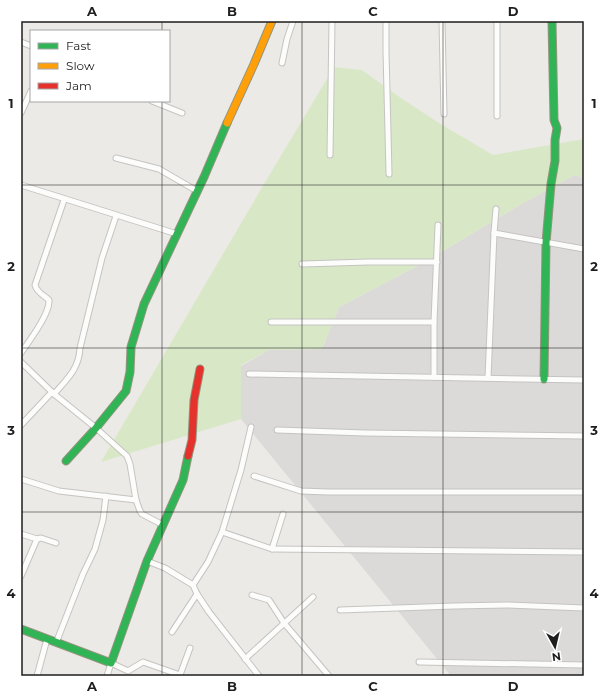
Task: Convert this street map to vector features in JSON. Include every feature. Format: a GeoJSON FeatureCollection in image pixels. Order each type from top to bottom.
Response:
{"type":"FeatureCollection","features":[{"type":"Feature","properties":{"kind":"street"},"geometry":{"type":"LineString","coordinates":[[66,461],[96,428],[126,391],[130,372],[131,347],[144,304],[252,70],[272,21]]}},
{"type":"Feature","properties":{"kind":"street"},"geometry":{"type":"LineString","coordinates":[[282,63],[287,39],[293,21]]}},
{"type":"Feature","properties":{"kind":"street"},"geometry":{"type":"LineString","coordinates":[[330,155],[332,21]]}},
{"type":"Feature","properties":{"kind":"street"},"geometry":{"type":"LineString","coordinates":[[386,21],[390,174]]}},
{"type":"Feature","properties":{"kind":"street"},"geometry":{"type":"LineString","coordinates":[[442,21],[444,114]]}},
{"type":"Feature","properties":{"kind":"street"},"geometry":{"type":"LineString","coordinates":[[497,21],[497,116]]}},
{"type":"Feature","properties":{"kind":"street"},"geometry":{"type":"LineString","coordinates":[[544,379],[546,242],[557,128],[554,120],[552,21]]}},
{"type":"Feature","properties":{"kind":"street"},"geometry":{"type":"LineString","coordinates":[[21,113],[30,93]]}},
{"type":"Feature","properties":{"kind":"street"},"geometry":{"type":"LineString","coordinates":[[154,102],[182,114]]}},
{"type":"Feature","properties":{"kind":"street"},"geometry":{"type":"LineString","coordinates":[[116,158],[159,169],[197,191]]}},
{"type":"Feature","properties":{"kind":"street"},"geometry":{"type":"LineString","coordinates":[[21,185],[64,200],[177,234]]}},
{"type":"Feature","properties":{"kind":"street"},"geometry":{"type":"LineString","coordinates":[[21,353],[38,328],[49,305],[49,300],[36,289],[35,285],[64,200]]}},
{"type":"Feature","properties":{"kind":"street"},"geometry":{"type":"LineString","coordinates":[[488,378],[496,208]]}},
{"type":"Feature","properties":{"kind":"street"},"geometry":{"type":"LineString","coordinates":[[21,425],[75,369],[80,356],[80,348],[102,258],[116,216]]}},
{"type":"Feature","properties":{"kind":"street"},"geometry":{"type":"LineString","coordinates":[[434,377],[434,322],[438,225]]}},
{"type":"Feature","properties":{"kind":"street"},"geometry":{"type":"LineString","coordinates":[[494,233],[584,249]]}},
{"type":"Feature","properties":{"kind":"street"},"geometry":{"type":"LineString","coordinates":[[302,264],[437,262]]}},
{"type":"Feature","properties":{"kind":"street"},"geometry":{"type":"LineString","coordinates":[[271,322],[434,322]]}},
{"type":"Feature","properties":{"kind":"street"},"geometry":{"type":"LineString","coordinates":[[21,362],[53,393],[96,428],[127,456],[136,500],[140,511],[142,514],[163,525]]}},
{"type":"Feature","properties":{"kind":"street"},"geometry":{"type":"LineString","coordinates":[[107,676],[147,561],[183,480],[192,440],[194,400],[200,369]]}},
{"type":"Feature","properties":{"kind":"street"},"geometry":{"type":"LineString","coordinates":[[249,374],[584,380]]}},
{"type":"Feature","properties":{"kind":"street"},"geometry":{"type":"LineString","coordinates":[[194,585],[208,562],[222,532],[241,470],[251,427]]}},
{"type":"Feature","properties":{"kind":"street"},"geometry":{"type":"LineString","coordinates":[[277,430],[365,433],[584,436]]}},
{"type":"Feature","properties":{"kind":"street"},"geometry":{"type":"LineString","coordinates":[[254,476],[301,491],[584,492]]}},
{"type":"Feature","properties":{"kind":"street"},"geometry":{"type":"LineString","coordinates":[[21,479],[59,491],[136,500]]}},
{"type":"Feature","properties":{"kind":"street"},"geometry":{"type":"LineString","coordinates":[[56,642],[83,574],[95,549],[103,520],[106,496]]}},
{"type":"Feature","properties":{"kind":"street"},"geometry":{"type":"LineString","coordinates":[[272,549],[283,514]]}},
{"type":"Feature","properties":{"kind":"street"},"geometry":{"type":"LineString","coordinates":[[222,532],[272,549],[584,552]]}},
{"type":"Feature","properties":{"kind":"street"},"geometry":{"type":"LineString","coordinates":[[21,534],[56,543]]}},
{"type":"Feature","properties":{"kind":"street"},"geometry":{"type":"LineString","coordinates":[[21,576],[37,539]]}},
{"type":"Feature","properties":{"kind":"street"},"geometry":{"type":"LineString","coordinates":[[147,561],[165,568],[194,585],[197,594],[209,612],[259,676]]}},
{"type":"Feature","properties":{"kind":"street"},"geometry":{"type":"LineString","coordinates":[[172,632],[197,594]]}},
{"type":"Feature","properties":{"kind":"street"},"geometry":{"type":"LineString","coordinates":[[252,595],[269,600],[284,623],[328,676]]}},
{"type":"Feature","properties":{"kind":"street"},"geometry":{"type":"LineString","coordinates":[[246,659],[313,597]]}},
{"type":"Feature","properties":{"kind":"street"},"geometry":{"type":"LineString","coordinates":[[340,610],[507,605],[584,608]]}},
{"type":"Feature","properties":{"kind":"street"},"geometry":{"type":"LineString","coordinates":[[21,629],[111,663],[127,673],[143,662],[180,676],[190,648]]}},
{"type":"Feature","properties":{"kind":"street"},"geometry":{"type":"LineString","coordinates":[[37,676],[47,639]]}},
{"type":"Feature","properties":{"kind":"street"},"geometry":{"type":"LineString","coordinates":[[420,662],[584,665]]}},
{"type":"Feature","properties":{"kind":"shaded area"},"geometry":{"type":"Polygon","coordinates":[[[575,175],[584,178],[584,676],[451,676],[241,419],[241,366],[269,350],[322,349],[339,307],[423,263],[523,203],[575,175]]]}},
{"type":"Feature","properties":{"kind":"green space"},"geometry":{"type":"Polygon","coordinates":[[[334,67],[362,70],[439,123],[493,155],[584,139],[584,178],[575,175],[523,203],[423,263],[339,307],[322,349],[269,350],[241,365],[241,419],[101,462],[264,184],[334,67]]]}},
{"type":"Feature","properties":{"kind":"traffic: fast"},"geometry":{"type":"LineString","coordinates":[[544,379],[546,243],[557,128],[554,120],[552,21]]}},
{"type":"Feature","properties":{"kind":"traffic: fast"},"geometry":{"type":"LineString","coordinates":[[66,461],[96,428],[126,391],[130,372],[131,347],[144,304],[204,177],[227,123]]}},
{"type":"Feature","properties":{"kind":"traffic: fast"},"geometry":{"type":"LineString","coordinates":[[21,629],[111,663],[147,561],[183,480],[188,456]]}},
{"type":"Feature","properties":{"kind":"traffic: slow"},"geometry":{"type":"LineString","coordinates":[[227,123],[272,21]]}},
{"type":"Feature","properties":{"kind":"traffic: jam"},"geometry":{"type":"LineString","coordinates":[[188,456],[192,440],[194,400],[200,369]]}}]}
